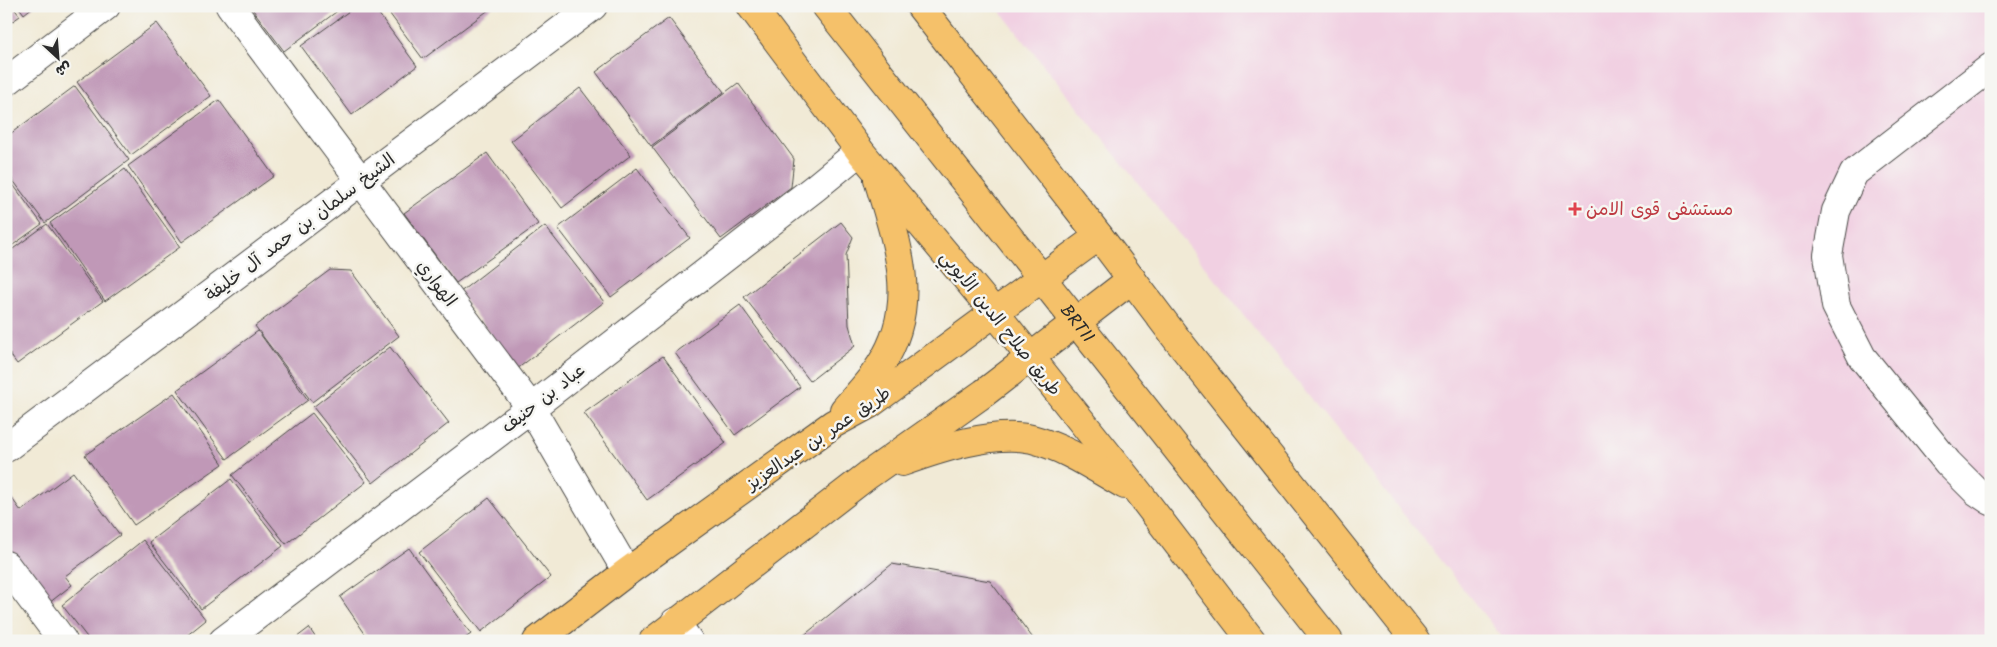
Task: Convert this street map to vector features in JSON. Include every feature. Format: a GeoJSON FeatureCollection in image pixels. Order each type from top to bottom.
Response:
{"type":"FeatureCollection","features":[{"type":"Feature","properties":{"kind":"main road","name":"طريق صلاح الدين الأيوبي"},"geometry":{"type":"LineString","coordinates":[[750,6],[868,161],[995,313],[1138,492],[1252,641]]}},
{"type":"Feature","properties":{"kind":"main road","name":"BRT11"},"geometry":{"type":"LineString","coordinates":[[826,6],[1329,641]]}},
{"type":"Feature","properties":{"kind":"main road"},"geometry":{"type":"LineString","coordinates":[[920,6],[1176,338],[1416,641]]}},
{"type":"Feature","properties":{"kind":"main road"},"geometry":{"type":"LineString","coordinates":[[833,424],[880,367],[900,325],[902,304],[901,263],[868,161]]}},
{"type":"Feature","properties":{"kind":"main road","name":"طريق عمر بن عبدالعزيز"},"geometry":{"type":"LineString","coordinates":[[537,641],[627,572],[833,424],[870,404],[1099,236]]}},
{"type":"Feature","properties":{"kind":"main road"},"geometry":{"type":"LineString","coordinates":[[652,641],[682,631],[868,475],[984,393],[1132,279]]}},
{"type":"Feature","properties":{"kind":"main road"},"geometry":{"type":"LineString","coordinates":[[868,475],[932,451],[979,440],[1012,437],[1031,439],[1073,455],[1138,492]]}},
{"type":"Feature","properties":{"kind":"street"},"geometry":{"type":"LineString","coordinates":[[6,82],[106,6]]}},
{"type":"Feature","properties":{"kind":"street","name":"الهواري"},"geometry":{"type":"LineString","coordinates":[[230,6],[530,408],[627,572]]}},
{"type":"Feature","properties":{"kind":"street","name":"الشيخ سلمان بن حمد آل خليفة"},"geometry":{"type":"LineString","coordinates":[[6,448],[593,6]]}},
{"type":"Feature","properties":{"kind":"street"},"geometry":{"type":"LineString","coordinates":[[1991,66],[1854,173],[1836,211],[1828,255],[1836,306],[1862,357],[1948,463],[1976,491],[1991,501]]}},
{"type":"Feature","properties":{"kind":"street","name":"عباد بن حنيف"},"geometry":{"type":"LineString","coordinates":[[223,641],[530,408],[816,187],[868,161]]}},
{"type":"Feature","properties":{"kind":"street"},"geometry":{"type":"LineString","coordinates":[[6,565],[63,641]]}},
{"type":"Feature","properties":{"kind":"shaded area","name":"مستشفى قوى الامن"},"geometry":{"type":"Polygon","coordinates":[[[996,6],[1991,6],[1991,641],[1505,641],[996,6]]]}},
{"type":"Feature","properties":{"kind":"building"},"geometry":{"type":"Polygon","coordinates":[[[6,6],[12,6],[20,16],[6,26],[6,6]]]}},
{"type":"Feature","properties":{"kind":"building"},"geometry":{"type":"Polygon","coordinates":[[[18,6],[34,6],[24,14],[18,6]]]}},
{"type":"Feature","properties":{"kind":"building"},"geometry":{"type":"Polygon","coordinates":[[[250,6],[344,6],[284,51],[250,6]]]}},
{"type":"Feature","properties":{"kind":"building"},"geometry":{"type":"Polygon","coordinates":[[[356,6],[373,6],[417,66],[352,115],[301,46],[356,6]]]}},
{"type":"Feature","properties":{"kind":"building"},"geometry":{"type":"Polygon","coordinates":[[[384,6],[494,6],[423,59],[384,6]]]}},
{"type":"Feature","properties":{"kind":"building"},"geometry":{"type":"Polygon","coordinates":[[[669,18],[724,92],[651,146],[596,72],[669,18]]]}},
{"type":"Feature","properties":{"kind":"building"},"geometry":{"type":"Polygon","coordinates":[[[157,23],[211,96],[131,155],[77,82],[157,23]]]}},
{"type":"Feature","properties":{"kind":"building"},"geometry":{"type":"Polygon","coordinates":[[[738,83],[794,159],[791,187],[721,239],[652,147],[738,83]]]}},
{"type":"Feature","properties":{"kind":"building"},"geometry":{"type":"Polygon","coordinates":[[[75,86],[129,160],[45,223],[6,171],[6,137],[75,86]]]}},
{"type":"Feature","properties":{"kind":"building"},"geometry":{"type":"Polygon","coordinates":[[[580,88],[631,155],[562,208],[511,141],[580,88]]]}},
{"type":"Feature","properties":{"kind":"building"},"geometry":{"type":"Polygon","coordinates":[[[219,100],[274,176],[182,242],[128,166],[219,100]]]}},
{"type":"Feature","properties":{"kind":"building"},"geometry":{"type":"Polygon","coordinates":[[[487,153],[538,224],[456,283],[404,213],[487,153]]]}},
{"type":"Feature","properties":{"kind":"building"},"geometry":{"type":"Polygon","coordinates":[[[637,168],[690,238],[611,297],[558,228],[637,168]]]}},
{"type":"Feature","properties":{"kind":"building"},"geometry":{"type":"Polygon","coordinates":[[[125,169],[180,247],[105,301],[50,223],[125,169]]]}},
{"type":"Feature","properties":{"kind":"building"},"geometry":{"type":"Polygon","coordinates":[[[6,175],[42,224],[6,250],[6,175]]]}},
{"type":"Feature","properties":{"kind":"building"},"geometry":{"type":"Polygon","coordinates":[[[841,222],[853,237],[846,255],[849,325],[855,346],[810,381],[744,297],[841,222]]]}},
{"type":"Feature","properties":{"kind":"building"},"geometry":{"type":"Polygon","coordinates":[[[47,224],[103,301],[17,364],[6,349],[6,254],[47,224]]]}},
{"type":"Feature","properties":{"kind":"building"},"geometry":{"type":"Polygon","coordinates":[[[545,226],[604,302],[517,369],[459,293],[545,226]]]}},
{"type":"Feature","properties":{"kind":"building"},"geometry":{"type":"Polygon","coordinates":[[[330,270],[351,271],[399,336],[312,402],[255,326],[330,270]]]}},
{"type":"Feature","properties":{"kind":"building"},"geometry":{"type":"Polygon","coordinates":[[[740,305],[800,387],[735,435],[675,353],[740,305]]]}},
{"type":"Feature","properties":{"kind":"building"},"geometry":{"type":"Polygon","coordinates":[[[258,331],[308,400],[227,459],[177,390],[258,331]]]}},
{"type":"Feature","properties":{"kind":"building"},"geometry":{"type":"Polygon","coordinates":[[[390,347],[449,423],[373,483],[313,407],[390,347]]]}},
{"type":"Feature","properties":{"kind":"building"},"geometry":{"type":"Polygon","coordinates":[[[663,356],[726,443],[647,500],[584,413],[663,356]]]}},
{"type":"Feature","properties":{"kind":"building"},"geometry":{"type":"Polygon","coordinates":[[[174,393],[223,464],[134,525],[85,455],[174,393]]]}},
{"type":"Feature","properties":{"kind":"building"},"geometry":{"type":"Polygon","coordinates":[[[312,413],[366,482],[286,544],[232,475],[312,413]]]}},
{"type":"Feature","properties":{"kind":"building"},"geometry":{"type":"Polygon","coordinates":[[[73,472],[120,535],[65,576],[72,585],[49,603],[6,548],[6,494],[8,493],[21,511],[73,472]]]}},
{"type":"Feature","properties":{"kind":"building"},"geometry":{"type":"Polygon","coordinates":[[[231,479],[283,546],[201,609],[149,542],[231,479]]]}},
{"type":"Feature","properties":{"kind":"building"},"geometry":{"type":"Polygon","coordinates":[[[489,498],[551,577],[481,632],[419,552],[489,498]]]}},
{"type":"Feature","properties":{"kind":"building"},"geometry":{"type":"Polygon","coordinates":[[[143,540],[206,620],[180,641],[90,641],[62,605],[143,540]]]}},
{"type":"Feature","properties":{"kind":"building"},"geometry":{"type":"Polygon","coordinates":[[[409,548],[471,634],[461,641],[370,641],[340,597],[409,548]]]}},
{"type":"Feature","properties":{"kind":"building"},"geometry":{"type":"Polygon","coordinates":[[[892,564],[990,581],[1035,641],[797,641],[892,564]]]}},
{"type":"Feature","properties":{"kind":"building"},"geometry":{"type":"Polygon","coordinates":[[[309,628],[318,641],[292,641],[309,628]]]}},
{"type":"Feature","properties":{"kind":"place","name":"مستشفى قوى الامن"},"geometry":{"type":"Point","coordinates":[1575,209]}}]}
